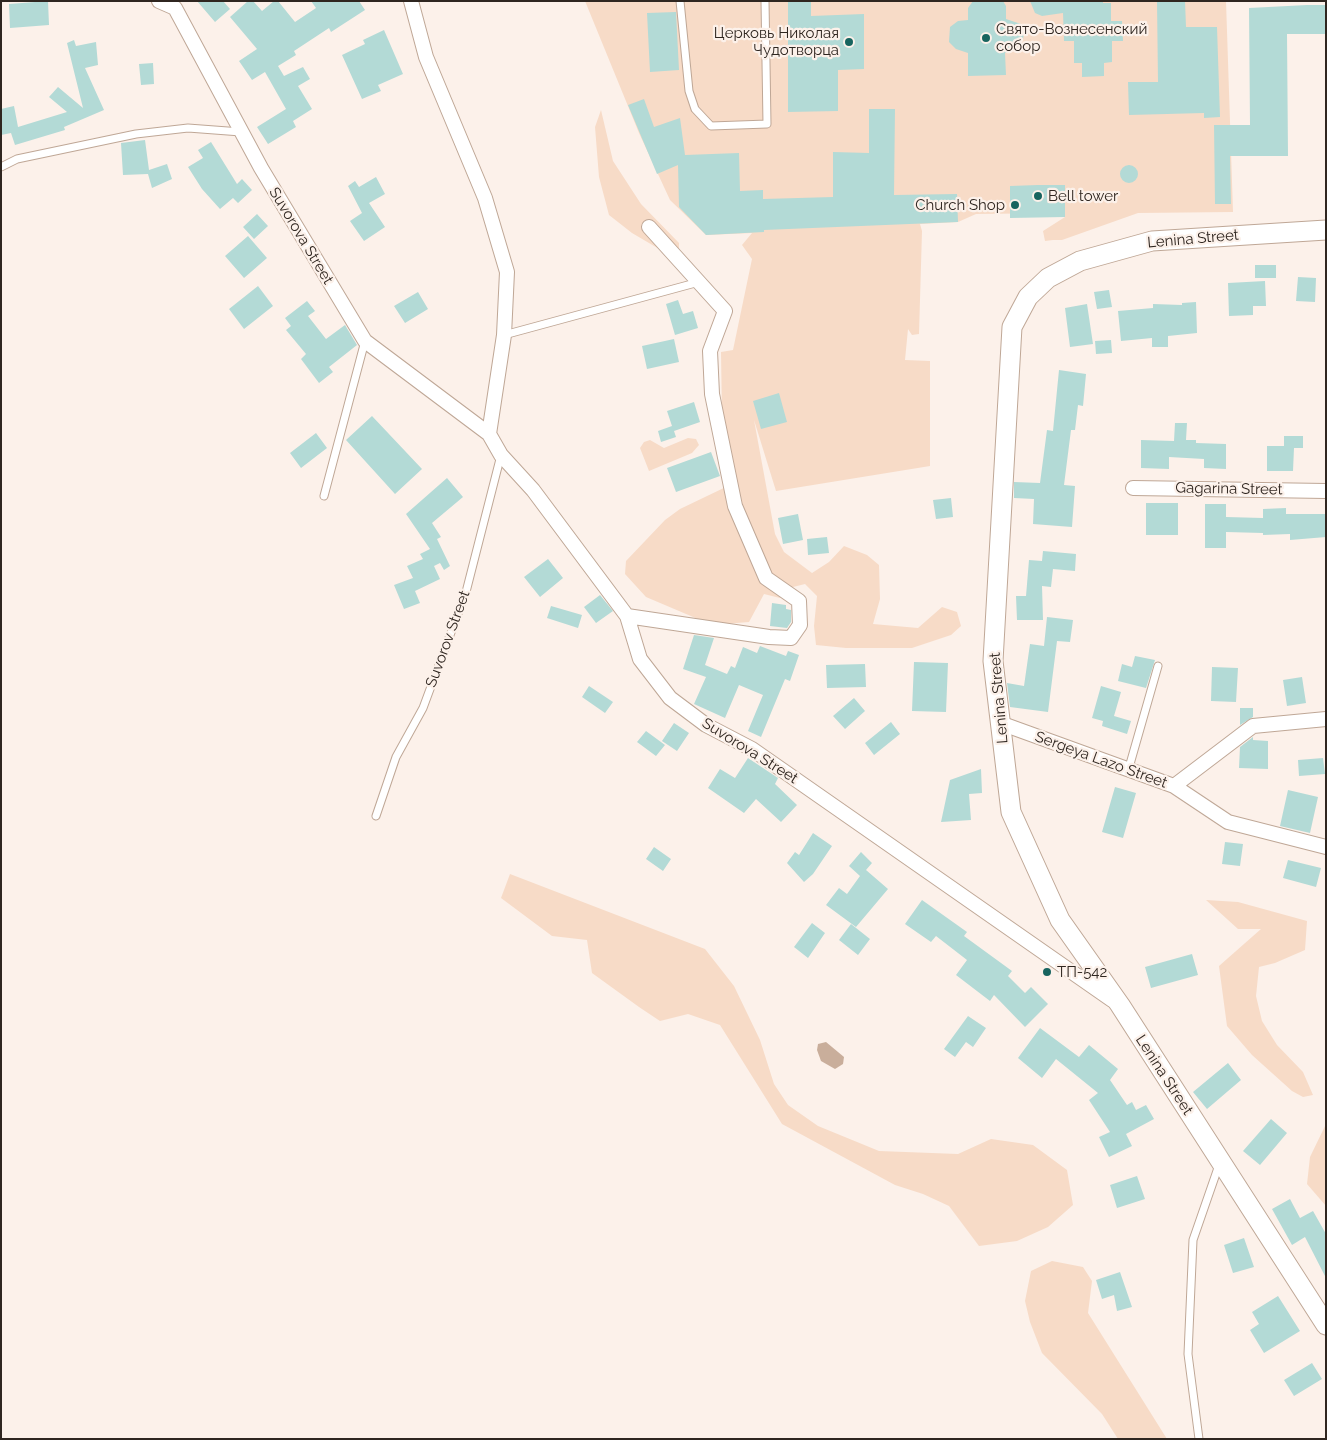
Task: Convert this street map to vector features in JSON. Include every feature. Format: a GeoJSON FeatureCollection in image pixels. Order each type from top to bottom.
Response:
{"type":"FeatureCollection","features":[{"type":"Feature","properties":{"kind":"main road","name":"Lenina Street"},"geometry":{"type":"LineString","coordinates":[[1326,230],[1152,241],[1080,262],[1048,278],[1028,297],[1012,327],[992,661],[1011,812],[1060,920],[1120,1005],[1170,1086],[1221,1160],[1326,1324]]}},
{"type":"Feature","properties":{"kind":"street","name":"Suvorova Street"},"geometry":{"type":"LineString","coordinates":[[160,1],[175,8],[261,168],[365,341],[489,434],[501,455],[533,490],[627,616],[640,659],[670,698],[706,725],[752,749],[1120,1005]]}},
{"type":"Feature","properties":{"kind":"street"},"geometry":{"type":"LineString","coordinates":[[411,1],[426,56],[485,198],[507,272],[504,335],[489,434]]}},
{"type":"Feature","properties":{"kind":"street"},"geometry":{"type":"LineString","coordinates":[[627,616],[769,637],[791,638],[800,625],[799,601],[766,578],[735,506],[712,394],[711,377],[710,351],[725,311],[649,227]]}},
{"type":"Feature","properties":{"kind":"street","name":"Gagarina Street"},"geometry":{"type":"LineString","coordinates":[[1133,488],[1326,491]]}},
{"type":"Feature","properties":{"kind":"street","name":"Sergeya Lazo Street"},"geometry":{"type":"LineString","coordinates":[[1174,786],[1253,726],[1326,719]]}},
{"type":"Feature","properties":{"kind":"street","name":"Sergeya Lazo Street"},"geometry":{"type":"LineString","coordinates":[[1000,723],[1128,771],[1174,786],[1228,822],[1326,847]]}},
{"type":"Feature","properties":{"kind":"lane"},"geometry":{"type":"LineString","coordinates":[[680,1],[689,91],[695,109],[711,126],[768,124],[765,1]]}},
{"type":"Feature","properties":{"kind":"lane"},"geometry":{"type":"LineString","coordinates":[[1,167],[17,160],[136,134],[188,128],[241,132]]}},
{"type":"Feature","properties":{"kind":"lane"},"geometry":{"type":"LineString","coordinates":[[504,335],[699,282]]}},
{"type":"Feature","properties":{"kind":"lane"},"geometry":{"type":"LineString","coordinates":[[324,496],[365,341]]}},
{"type":"Feature","properties":{"kind":"lane","name":"Suvorov Street"},"geometry":{"type":"LineString","coordinates":[[376,816],[396,756],[423,708],[466,592],[501,455]]}},
{"type":"Feature","properties":{"kind":"lane"},"geometry":{"type":"LineString","coordinates":[[1128,771],[1158,666]]}},
{"type":"Feature","properties":{"kind":"lane"},"geometry":{"type":"LineString","coordinates":[[1199,1439],[1188,1354],[1193,1240],[1221,1160]]}},
{"type":"Feature","properties":{"kind":"shaded area"},"geometry":{"type":"Polygon","coordinates":[[[585,1],[1226,1],[1233,212],[1138,213],[1062,240],[1045,241],[1043,231],[1065,217],[1065,213],[976,214],[958,222],[920,224],[922,231],[919,334],[912,335],[908,329],[905,360],[930,361],[930,466],[776,491],[754,420],[775,534],[784,552],[812,573],[829,562],[844,546],[867,555],[879,565],[880,599],[873,624],[918,628],[942,607],[957,612],[961,626],[951,635],[912,648],[846,648],[816,645],[814,626],[817,596],[805,584],[793,587],[780,598],[764,594],[749,622],[712,625],[646,597],[625,574],[626,561],[665,520],[680,509],[730,485],[722,417],[721,352],[733,350],[752,259],[742,245],[752,233],[706,235],[670,200],[639,133],[585,1]]]}},
{"type":"Feature","properties":{"kind":"shaded area"},"geometry":{"type":"Polygon","coordinates":[[[601,110],[613,161],[641,204],[679,243],[679,248],[671,256],[632,233],[609,215],[599,177],[595,127],[601,110]]]}},
{"type":"Feature","properties":{"kind":"shaded area"},"geometry":{"type":"Polygon","coordinates":[[[688,438],[696,439],[699,445],[692,453],[649,471],[640,448],[644,442],[650,440],[664,448],[688,438]]]}},
{"type":"Feature","properties":{"kind":"shaded area"},"geometry":{"type":"Polygon","coordinates":[[[510,874],[705,949],[734,986],[760,1040],[774,1084],[788,1105],[818,1126],[879,1151],[958,1154],[991,1139],[1033,1145],[1067,1170],[1073,1205],[1048,1227],[1017,1241],[979,1246],[949,1206],[923,1194],[895,1185],[782,1124],[720,1025],[688,1014],[660,1021],[639,1007],[592,973],[587,940],[552,936],[501,898],[510,874]]]}},
{"type":"Feature","properties":{"kind":"shaded area"},"geometry":{"type":"Polygon","coordinates":[[[1206,900],[1238,902],[1307,921],[1305,950],[1275,963],[1259,967],[1256,996],[1262,1021],[1277,1045],[1303,1072],[1313,1095],[1303,1097],[1292,1091],[1252,1055],[1227,1026],[1219,966],[1261,929],[1238,929],[1206,900]]]}},
{"type":"Feature","properties":{"kind":"shaded area"},"geometry":{"type":"Polygon","coordinates":[[[826,1042],[844,1057],[843,1064],[835,1069],[821,1061],[817,1050],[818,1044],[826,1042]]]}},
{"type":"Feature","properties":{"kind":"shaded area"},"geometry":{"type":"Polygon","coordinates":[[[1326,1124],[1326,1206],[1307,1184],[1310,1157],[1326,1124]]]}},
{"type":"Feature","properties":{"kind":"shaded area"},"geometry":{"type":"Polygon","coordinates":[[[1052,1261],[1083,1267],[1092,1281],[1088,1313],[1167,1439],[1118,1439],[1102,1414],[1042,1353],[1030,1322],[1025,1301],[1031,1271],[1052,1261]]]}},
{"type":"Feature","properties":{"kind":"building"},"geometry":{"type":"Polygon","coordinates":[[[48,1],[49,25],[10,28],[9,4],[48,1]]]}},
{"type":"Feature","properties":{"kind":"building"},"geometry":{"type":"Polygon","coordinates":[[[197,1],[223,1],[230,9],[215,22],[197,1]]]}},
{"type":"Feature","properties":{"kind":"building"},"geometry":{"type":"Polygon","coordinates":[[[248,1],[253,1],[262,11],[274,1],[278,1],[295,22],[316,8],[311,1],[359,1],[365,10],[331,32],[329,28],[294,51],[296,55],[278,66],[284,76],[303,67],[310,79],[298,86],[312,109],[293,121],[296,127],[268,144],[257,127],[286,109],[265,72],[252,80],[239,61],[257,49],[230,17],[248,1]]]}},
{"type":"Feature","properties":{"kind":"building"},"geometry":{"type":"Polygon","coordinates":[[[788,1],[811,1],[811,16],[864,14],[864,69],[838,70],[838,111],[788,112],[788,1]]]}},
{"type":"Feature","properties":{"kind":"building","name":"Свято-Вознесенский собор"},"geometry":{"type":"Polygon","coordinates":[[[973,1],[1003,1],[1006,6],[1006,19],[1021,24],[1024,31],[1023,40],[1017,47],[1005,53],[1006,75],[968,76],[968,53],[956,49],[949,42],[950,27],[958,21],[968,20],[968,8],[973,1]]]}},
{"type":"Feature","properties":{"kind":"building"},"geometry":{"type":"Polygon","coordinates":[[[1030,1],[1103,1],[1103,3],[1111,3],[1111,21],[1122,21],[1123,41],[1112,41],[1112,62],[1104,63],[1104,76],[1082,77],[1082,63],[1074,63],[1074,41],[1064,41],[1063,13],[1042,16],[1035,13],[1030,1]]]}},
{"type":"Feature","properties":{"kind":"building"},"geometry":{"type":"Polygon","coordinates":[[[1157,1],[1185,1],[1186,27],[1217,27],[1220,117],[1204,118],[1204,113],[1129,115],[1128,82],[1158,82],[1157,1]]]}},
{"type":"Feature","properties":{"kind":"building"},"geometry":{"type":"Polygon","coordinates":[[[1326,5],[1326,34],[1287,34],[1288,156],[1230,156],[1231,204],[1215,204],[1214,125],[1250,125],[1249,8],[1326,5]]]}},
{"type":"Feature","properties":{"kind":"building"},"geometry":{"type":"Polygon","coordinates":[[[676,12],[679,70],[650,72],[647,13],[676,12]]]}},
{"type":"Feature","properties":{"kind":"building"},"geometry":{"type":"Polygon","coordinates":[[[384,30],[403,74],[378,85],[381,91],[362,99],[342,55],[365,44],[363,40],[384,30]]]}},
{"type":"Feature","properties":{"kind":"building"},"geometry":{"type":"Polygon","coordinates":[[[74,40],[76,46],[96,42],[98,65],[85,68],[104,110],[64,127],[65,130],[15,145],[11,133],[1,135],[1,109],[14,106],[18,127],[67,112],[49,97],[58,87],[83,108],[67,43],[74,40]]]}},
{"type":"Feature","properties":{"kind":"building"},"geometry":{"type":"Polygon","coordinates":[[[153,63],[154,84],[141,85],[139,64],[153,63]]]}},
{"type":"Feature","properties":{"kind":"building"},"geometry":{"type":"Polygon","coordinates":[[[644,99],[654,127],[680,118],[685,155],[739,153],[740,191],[763,190],[763,199],[833,197],[833,152],[869,153],[869,109],[895,109],[894,195],[957,194],[958,222],[764,230],[764,232],[706,235],[679,207],[678,165],[657,174],[628,105],[644,99]]]}},
{"type":"Feature","properties":{"kind":"building"},"geometry":{"type":"Polygon","coordinates":[[[145,140],[149,170],[167,164],[172,179],[152,188],[148,174],[123,175],[121,143],[145,140]]]}},
{"type":"Feature","properties":{"kind":"building"},"geometry":{"type":"Polygon","coordinates":[[[211,142],[237,184],[242,179],[252,190],[238,203],[233,198],[220,209],[202,189],[188,167],[203,158],[198,150],[211,142]]]}},
{"type":"Feature","properties":{"kind":"building"},"geometry":{"type":"Polygon","coordinates":[[[1129,165],[1135,168],[1138,174],[1135,180],[1129,183],[1123,180],[1120,174],[1123,168],[1129,165]]]}},
{"type":"Feature","properties":{"kind":"building"},"geometry":{"type":"Polygon","coordinates":[[[376,177],[385,194],[369,203],[385,227],[364,241],[350,221],[362,213],[348,186],[355,181],[359,187],[376,177]]]}},
{"type":"Feature","properties":{"kind":"building","name":"Bell tower"},"geometry":{"type":"Polygon","coordinates":[[[1065,185],[1065,217],[1010,218],[1010,186],[1065,185]]]}},
{"type":"Feature","properties":{"kind":"building"},"geometry":{"type":"Polygon","coordinates":[[[257,214],[268,226],[254,239],[243,227],[257,214]]]}},
{"type":"Feature","properties":{"kind":"building"},"geometry":{"type":"Polygon","coordinates":[[[248,236],[267,258],[244,278],[225,256],[248,236]]]}},
{"type":"Feature","properties":{"kind":"building"},"geometry":{"type":"Polygon","coordinates":[[[1255,265],[1276,265],[1276,278],[1255,278],[1255,265]]]}},
{"type":"Feature","properties":{"kind":"building"},"geometry":{"type":"Polygon","coordinates":[[[1298,277],[1316,278],[1315,302],[1296,301],[1298,277]]]}},
{"type":"Feature","properties":{"kind":"building"},"geometry":{"type":"Polygon","coordinates":[[[1265,281],[1266,306],[1253,306],[1253,315],[1229,316],[1228,283],[1265,281]]]}},
{"type":"Feature","properties":{"kind":"building"},"geometry":{"type":"Polygon","coordinates":[[[258,286],[273,306],[244,329],[229,309],[258,286]]]}},
{"type":"Feature","properties":{"kind":"building"},"geometry":{"type":"Polygon","coordinates":[[[1109,290],[1112,307],[1097,309],[1094,292],[1109,290]]]}},
{"type":"Feature","properties":{"kind":"building"},"geometry":{"type":"Polygon","coordinates":[[[418,292],[428,309],[405,323],[394,306],[418,292]]]}},
{"type":"Feature","properties":{"kind":"building"},"geometry":{"type":"Polygon","coordinates":[[[678,300],[683,314],[693,311],[698,328],[675,335],[666,304],[678,300]]]}},
{"type":"Feature","properties":{"kind":"building"},"geometry":{"type":"Polygon","coordinates":[[[307,301],[315,311],[308,316],[326,339],[345,325],[357,345],[329,367],[333,372],[319,383],[301,359],[306,354],[286,330],[291,326],[285,318],[307,301]]]}},
{"type":"Feature","properties":{"kind":"building"},"geometry":{"type":"Polygon","coordinates":[[[1196,302],[1197,333],[1168,336],[1168,347],[1152,347],[1152,338],[1121,341],[1118,311],[1153,308],[1153,304],[1182,305],[1182,303],[1196,302]]]}},
{"type":"Feature","properties":{"kind":"building"},"geometry":{"type":"Polygon","coordinates":[[[1087,304],[1093,344],[1070,347],[1065,308],[1087,304]]]}},
{"type":"Feature","properties":{"kind":"building"},"geometry":{"type":"Polygon","coordinates":[[[674,339],[679,362],[647,369],[642,346],[674,339]]]}},
{"type":"Feature","properties":{"kind":"building"},"geometry":{"type":"Polygon","coordinates":[[[1111,340],[1112,353],[1096,354],[1095,341],[1111,340]]]}},
{"type":"Feature","properties":{"kind":"building"},"geometry":{"type":"Polygon","coordinates":[[[1059,370],[1086,374],[1083,406],[1078,405],[1075,430],[1071,430],[1064,485],[1075,486],[1072,527],[1033,524],[1034,499],[1014,498],[1014,482],[1040,483],[1047,430],[1053,431],[1059,370]]]}},
{"type":"Feature","properties":{"kind":"building"},"geometry":{"type":"Polygon","coordinates":[[[779,393],[787,422],[761,429],[753,401],[779,393]]]}},
{"type":"Feature","properties":{"kind":"building"},"geometry":{"type":"Polygon","coordinates":[[[694,402],[700,422],[674,431],[676,437],[661,442],[658,431],[672,426],[667,411],[694,402]]]}},
{"type":"Feature","properties":{"kind":"building"},"geometry":{"type":"Polygon","coordinates":[[[372,416],[422,469],[395,494],[346,440],[372,416]]]}},
{"type":"Feature","properties":{"kind":"building"},"geometry":{"type":"Polygon","coordinates":[[[1175,423],[1187,423],[1186,440],[1196,440],[1196,443],[1226,444],[1226,469],[1204,468],[1204,459],[1169,457],[1169,469],[1141,468],[1141,440],[1174,441],[1175,423]]]}},
{"type":"Feature","properties":{"kind":"building"},"geometry":{"type":"Polygon","coordinates":[[[316,433],[327,448],[301,468],[290,453],[316,433]]]}},
{"type":"Feature","properties":{"kind":"building"},"geometry":{"type":"Polygon","coordinates":[[[1284,436],[1303,436],[1303,448],[1294,448],[1293,471],[1267,471],[1267,446],[1284,446],[1284,436]]]}},
{"type":"Feature","properties":{"kind":"building"},"geometry":{"type":"Polygon","coordinates":[[[711,452],[720,476],[676,492],[667,468],[711,452]]]}},
{"type":"Feature","properties":{"kind":"building"},"geometry":{"type":"Polygon","coordinates":[[[447,478],[463,497],[432,523],[441,537],[437,539],[450,566],[444,570],[440,563],[434,566],[440,579],[415,591],[420,603],[404,609],[394,585],[413,578],[407,566],[423,559],[420,554],[430,549],[406,514],[447,478]]]}},
{"type":"Feature","properties":{"kind":"building"},"geometry":{"type":"Polygon","coordinates":[[[951,498],[953,517],[936,519],[933,500],[951,498]]]}},
{"type":"Feature","properties":{"kind":"building"},"geometry":{"type":"Polygon","coordinates":[[[1146,503],[1178,503],[1178,535],[1146,535],[1146,503]]]}},
{"type":"Feature","properties":{"kind":"building"},"geometry":{"type":"Polygon","coordinates":[[[1205,504],[1226,504],[1226,517],[1263,518],[1263,509],[1286,508],[1286,514],[1326,514],[1326,537],[1290,540],[1290,534],[1263,535],[1263,533],[1226,532],[1226,548],[1205,548],[1205,504]]]}},
{"type":"Feature","properties":{"kind":"building"},"geometry":{"type":"Polygon","coordinates":[[[798,514],[803,540],[783,544],[778,518],[798,514]]]}},
{"type":"Feature","properties":{"kind":"building"},"geometry":{"type":"Polygon","coordinates":[[[827,537],[829,553],[808,555],[807,539],[827,537]]]}},
{"type":"Feature","properties":{"kind":"building"},"geometry":{"type":"Polygon","coordinates":[[[1043,551],[1076,554],[1075,571],[1053,569],[1051,587],[1042,586],[1043,620],[1017,620],[1016,596],[1026,596],[1029,560],[1042,561],[1043,551]]]}},
{"type":"Feature","properties":{"kind":"building"},"geometry":{"type":"Polygon","coordinates":[[[548,559],[563,578],[540,597],[524,577],[548,559]]]}},
{"type":"Feature","properties":{"kind":"building"},"geometry":{"type":"Polygon","coordinates":[[[600,595],[613,611],[596,623],[584,607],[600,595]]]}},
{"type":"Feature","properties":{"kind":"building"},"geometry":{"type":"Polygon","coordinates":[[[772,603],[786,605],[786,609],[791,610],[791,622],[787,628],[770,626],[772,603]]]}},
{"type":"Feature","properties":{"kind":"building"},"geometry":{"type":"Polygon","coordinates":[[[551,606],[582,615],[578,628],[547,618],[551,606]]]}},
{"type":"Feature","properties":{"kind":"building"},"geometry":{"type":"Polygon","coordinates":[[[1047,617],[1073,620],[1070,642],[1057,641],[1048,712],[1010,707],[1007,683],[1024,686],[1030,644],[1044,646],[1047,617]]]}},
{"type":"Feature","properties":{"kind":"building"},"geometry":{"type":"Polygon","coordinates":[[[694,635],[714,638],[705,665],[727,674],[731,666],[735,668],[743,647],[757,653],[760,646],[786,656],[788,651],[799,655],[790,681],[785,679],[761,737],[748,731],[763,695],[739,685],[725,718],[694,704],[706,677],[683,669],[694,635]]]}},
{"type":"Feature","properties":{"kind":"building"},"geometry":{"type":"Polygon","coordinates":[[[1135,656],[1155,660],[1146,688],[1118,681],[1122,664],[1132,667],[1135,656]]]}},
{"type":"Feature","properties":{"kind":"building"},"geometry":{"type":"Polygon","coordinates":[[[914,662],[948,663],[946,712],[912,711],[914,662]]]}},
{"type":"Feature","properties":{"kind":"building"},"geometry":{"type":"Polygon","coordinates":[[[865,664],[866,687],[827,688],[826,665],[865,664]]]}},
{"type":"Feature","properties":{"kind":"building"},"geometry":{"type":"Polygon","coordinates":[[[1212,667],[1238,668],[1236,702],[1211,701],[1212,667]]]}},
{"type":"Feature","properties":{"kind":"building"},"geometry":{"type":"Polygon","coordinates":[[[1302,677],[1306,703],[1287,706],[1283,680],[1302,677]]]}},
{"type":"Feature","properties":{"kind":"building"},"geometry":{"type":"Polygon","coordinates":[[[589,686],[613,702],[605,713],[582,697],[589,686]]]}},
{"type":"Feature","properties":{"kind":"building"},"geometry":{"type":"Polygon","coordinates":[[[1101,686],[1121,692],[1114,716],[1131,721],[1127,734],[1102,726],[1103,721],[1092,718],[1101,686]]]}},
{"type":"Feature","properties":{"kind":"building"},"geometry":{"type":"Polygon","coordinates":[[[854,698],[865,711],[845,729],[833,716],[854,698]]]}},
{"type":"Feature","properties":{"kind":"building"},"geometry":{"type":"Polygon","coordinates":[[[1240,708],[1253,708],[1253,717],[1240,725],[1240,708]]]}},
{"type":"Feature","properties":{"kind":"building"},"geometry":{"type":"Polygon","coordinates":[[[891,722],[900,734],[874,755],[865,743],[891,722]]]}},
{"type":"Feature","properties":{"kind":"building"},"geometry":{"type":"Polygon","coordinates":[[[674,723],[689,733],[677,751],[662,741],[674,723]]]}},
{"type":"Feature","properties":{"kind":"building"},"geometry":{"type":"Polygon","coordinates":[[[646,731],[665,745],[656,756],[637,742],[646,731]]]}},
{"type":"Feature","properties":{"kind":"building"},"geometry":{"type":"Polygon","coordinates":[[[1253,737],[1253,740],[1268,741],[1268,769],[1239,768],[1240,747],[1253,737]]]}},
{"type":"Feature","properties":{"kind":"building"},"geometry":{"type":"Polygon","coordinates":[[[748,758],[778,778],[775,784],[797,805],[781,822],[756,799],[744,813],[708,788],[720,769],[735,778],[748,758]]]}},
{"type":"Feature","properties":{"kind":"building"},"geometry":{"type":"Polygon","coordinates":[[[1323,758],[1325,774],[1299,776],[1298,760],[1323,758]]]}},
{"type":"Feature","properties":{"kind":"building"},"geometry":{"type":"Polygon","coordinates":[[[981,769],[982,793],[969,794],[971,820],[941,822],[950,780],[981,769]]]}},
{"type":"Feature","properties":{"kind":"building"},"geometry":{"type":"Polygon","coordinates":[[[1115,787],[1136,793],[1123,838],[1102,832],[1115,787]]]}},
{"type":"Feature","properties":{"kind":"building"},"geometry":{"type":"Polygon","coordinates":[[[1288,790],[1318,797],[1310,833],[1280,826],[1288,790]]]}},
{"type":"Feature","properties":{"kind":"building"},"geometry":{"type":"Polygon","coordinates":[[[813,833],[832,846],[813,874],[804,882],[787,863],[795,852],[799,855],[813,833]]]}},
{"type":"Feature","properties":{"kind":"building"},"geometry":{"type":"Polygon","coordinates":[[[1225,842],[1243,844],[1240,866],[1222,864],[1225,842]]]}},
{"type":"Feature","properties":{"kind":"building"},"geometry":{"type":"Polygon","coordinates":[[[654,847],[671,859],[663,871],[646,859],[654,847]]]}},
{"type":"Feature","properties":{"kind":"building"},"geometry":{"type":"Polygon","coordinates":[[[861,852],[872,863],[866,870],[888,889],[856,927],[826,905],[839,888],[847,894],[860,876],[849,866],[861,852]]]}},
{"type":"Feature","properties":{"kind":"building"},"geometry":{"type":"Polygon","coordinates":[[[1288,860],[1321,868],[1316,887],[1283,878],[1288,860]]]}},
{"type":"Feature","properties":{"kind":"building"},"geometry":{"type":"Polygon","coordinates":[[[922,900],[967,932],[964,936],[1012,971],[1008,976],[1025,993],[1031,987],[1048,1004],[1025,1027],[994,995],[990,1001],[956,975],[967,960],[936,936],[931,942],[905,924],[922,900]]]}},
{"type":"Feature","properties":{"kind":"building"},"geometry":{"type":"Polygon","coordinates":[[[812,923],[825,933],[808,958],[794,947],[812,923]]]}},
{"type":"Feature","properties":{"kind":"building"},"geometry":{"type":"Polygon","coordinates":[[[851,924],[870,939],[858,955],[839,940],[851,924]]]}},
{"type":"Feature","properties":{"kind":"building"},"geometry":{"type":"Polygon","coordinates":[[[1192,954],[1198,975],[1151,988],[1145,967],[1192,954]]]}},
{"type":"Feature","properties":{"kind":"building"},"geometry":{"type":"Polygon","coordinates":[[[968,1016],[986,1028],[973,1047],[966,1042],[955,1057],[944,1049],[968,1016]]]}},
{"type":"Feature","properties":{"kind":"building"},"geometry":{"type":"Polygon","coordinates":[[[1040,1028],[1079,1057],[1089,1045],[1118,1069],[1110,1080],[1127,1105],[1132,1102],[1136,1110],[1146,1105],[1154,1119],[1126,1134],[1132,1146],[1109,1157],[1099,1137],[1110,1132],[1089,1100],[1098,1093],[1056,1059],[1042,1078],[1018,1058],[1040,1028]]]}},
{"type":"Feature","properties":{"kind":"building"},"geometry":{"type":"Polygon","coordinates":[[[1228,1063],[1241,1080],[1207,1109],[1193,1092],[1228,1063]]]}},
{"type":"Feature","properties":{"kind":"building"},"geometry":{"type":"Polygon","coordinates":[[[1271,1119],[1287,1133],[1260,1165],[1243,1151],[1271,1119]]]}},
{"type":"Feature","properties":{"kind":"building"},"geometry":{"type":"Polygon","coordinates":[[[1137,1176],[1145,1199],[1117,1208],[1110,1185],[1137,1176]]]}},
{"type":"Feature","properties":{"kind":"building"},"geometry":{"type":"Polygon","coordinates":[[[1290,1199],[1300,1218],[1313,1211],[1326,1234],[1326,1278],[1305,1237],[1292,1245],[1272,1209],[1290,1199]]]}},
{"type":"Feature","properties":{"kind":"building"},"geometry":{"type":"Polygon","coordinates":[[[1244,1238],[1254,1267],[1233,1273],[1224,1245],[1244,1238]]]}},
{"type":"Feature","properties":{"kind":"building"},"geometry":{"type":"Polygon","coordinates":[[[1120,1272],[1132,1307],[1117,1311],[1114,1295],[1102,1299],[1096,1280],[1120,1272]]]}},
{"type":"Feature","properties":{"kind":"building"},"geometry":{"type":"Polygon","coordinates":[[[1278,1296],[1300,1331],[1264,1353],[1250,1330],[1259,1324],[1252,1312],[1278,1296]]]}},
{"type":"Feature","properties":{"kind":"building"},"geometry":{"type":"Polygon","coordinates":[[[1312,1363],[1322,1379],[1294,1396],[1284,1380],[1312,1363]]]}},
{"type":"Feature","properties":{"kind":"place","name":"Свято-Вознесенский собор"},"geometry":{"type":"Point","coordinates":[986,38]}},
{"type":"Feature","properties":{"kind":"place","name":"Церковь Николая Чудотворца"},"geometry":{"type":"Point","coordinates":[849,42]}},
{"type":"Feature","properties":{"kind":"place","name":"Bell tower"},"geometry":{"type":"Point","coordinates":[1038,196]}},
{"type":"Feature","properties":{"kind":"place","name":"Church Shop"},"geometry":{"type":"Point","coordinates":[1015,205]}},
{"type":"Feature","properties":{"kind":"place","name":"ТП-542"},"geometry":{"type":"Point","coordinates":[1047,972]}}]}
